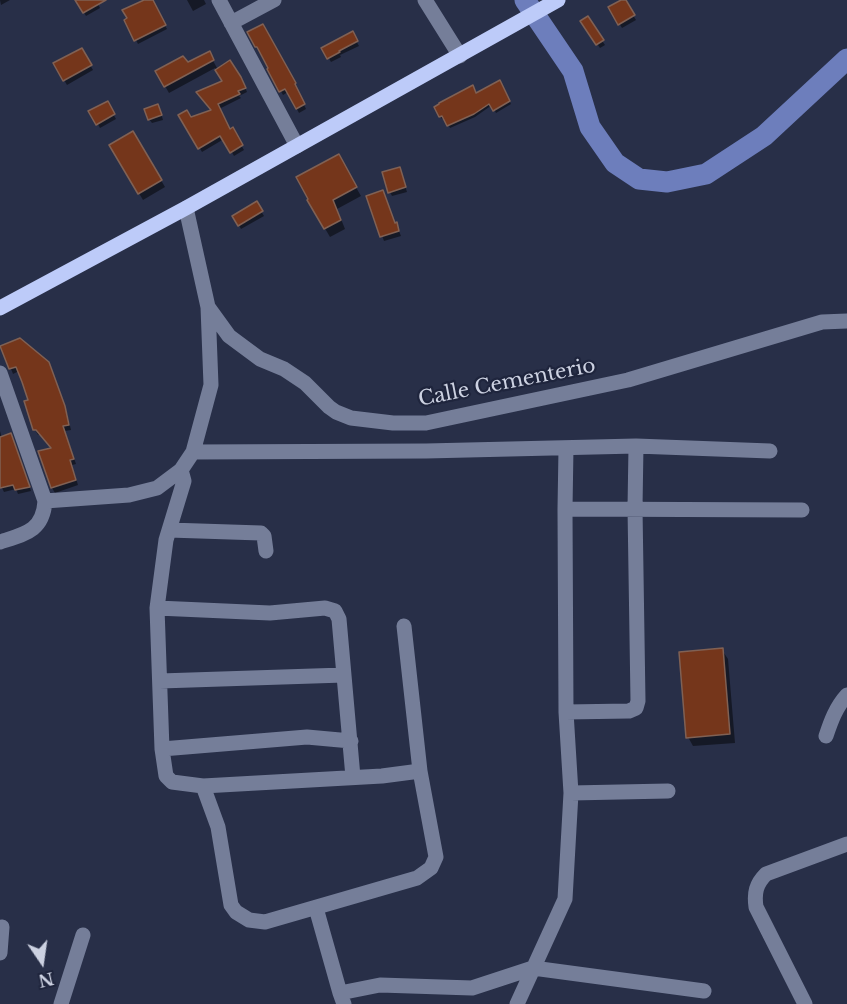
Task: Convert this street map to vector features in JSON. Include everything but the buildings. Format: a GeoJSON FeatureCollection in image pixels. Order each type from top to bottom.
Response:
{"type":"FeatureCollection","features":[{"type":"Feature","properties":{"kind":"main road"},"geometry":{"type":"LineString","coordinates":[[0,308],[186,208],[558,0]]}},
{"type":"Feature","properties":{"kind":"street"},"geometry":{"type":"LineString","coordinates":[[219,0],[297,146]]}},
{"type":"Feature","properties":{"kind":"street"},"geometry":{"type":"LineString","coordinates":[[231,23],[274,0]]}},
{"type":"Feature","properties":{"kind":"street"},"geometry":{"type":"LineString","coordinates":[[425,0],[460,56]]}},
{"type":"Feature","properties":{"kind":"street"},"geometry":{"type":"LineString","coordinates":[[45,501],[129,495],[157,488],[181,471],[193,452],[211,385],[208,308],[186,208]]}},
{"type":"Feature","properties":{"kind":"street","name":"Calle Cementerio"},"geometry":{"type":"LineString","coordinates":[[208,308],[229,336],[260,359],[284,369],[305,383],[336,412],[351,418],[393,423],[426,423],[628,380],[822,322],[847,321]]}},
{"type":"Feature","properties":{"kind":"street"},"geometry":{"type":"LineString","coordinates":[[0,373],[45,501],[42,516],[34,528],[0,543]]}},
{"type":"Feature","properties":{"kind":"street"},"geometry":{"type":"LineString","coordinates":[[426,423],[426,451]]}},
{"type":"Feature","properties":{"kind":"street"},"geometry":{"type":"LineString","coordinates":[[193,452],[426,451],[636,446],[770,452]]}},
{"type":"Feature","properties":{"kind":"street"},"geometry":{"type":"LineString","coordinates":[[566,712],[629,711],[636,708],[638,701],[636,446]]}},
{"type":"Feature","properties":{"kind":"street"},"geometry":{"type":"LineString","coordinates":[[517,1004],[565,899],[571,793],[566,712],[566,448]]}},
{"type":"Feature","properties":{"kind":"street"},"geometry":{"type":"LineString","coordinates":[[181,471],[184,481],[166,540],[157,608],[162,749],[166,776],[172,782],[203,786],[382,776],[420,771]]}},
{"type":"Feature","properties":{"kind":"street"},"geometry":{"type":"LineString","coordinates":[[565,509],[802,510]]}},
{"type":"Feature","properties":{"kind":"street"},"geometry":{"type":"LineString","coordinates":[[170,530],[261,533],[264,536],[266,551]]}},
{"type":"Feature","properties":{"kind":"street"},"geometry":{"type":"LineString","coordinates":[[157,608],[270,613],[325,608],[336,611],[339,619],[353,777]]}},
{"type":"Feature","properties":{"kind":"street"},"geometry":{"type":"LineString","coordinates":[[203,786],[218,827],[231,905],[236,912],[249,920],[265,922],[316,908],[417,878],[431,868],[436,857],[420,771],[404,626]]}},
{"type":"Feature","properties":{"kind":"street"},"geometry":{"type":"LineString","coordinates":[[160,681],[344,675]]}},
{"type":"Feature","properties":{"kind":"street"},"geometry":{"type":"LineString","coordinates":[[826,736],[832,718],[847,695]]}},
{"type":"Feature","properties":{"kind":"street"},"geometry":{"type":"LineString","coordinates":[[162,749],[307,737],[351,741]]}},
{"type":"Feature","properties":{"kind":"street"},"geometry":{"type":"LineString","coordinates":[[571,793],[668,791]]}},
{"type":"Feature","properties":{"kind":"street"},"geometry":{"type":"LineString","coordinates":[[805,1004],[756,906],[755,892],[765,874],[847,844]]}},
{"type":"Feature","properties":{"kind":"street"},"geometry":{"type":"LineString","coordinates":[[316,908],[342,998],[380,985],[472,988],[533,968],[704,992]]}},
{"type":"Feature","properties":{"kind":"street"},"geometry":{"type":"LineString","coordinates":[[0,952],[2,927]]}},
{"type":"Feature","properties":{"kind":"street"},"geometry":{"type":"LineString","coordinates":[[60,1004],[83,935]]}},
{"type":"Feature","properties":{"kind":"waterway"},"geometry":{"type":"LineString","coordinates":[[525,0],[573,71],[590,127],[615,163],[639,179],[667,182],[706,174],[764,136],[847,59]]}}]}
